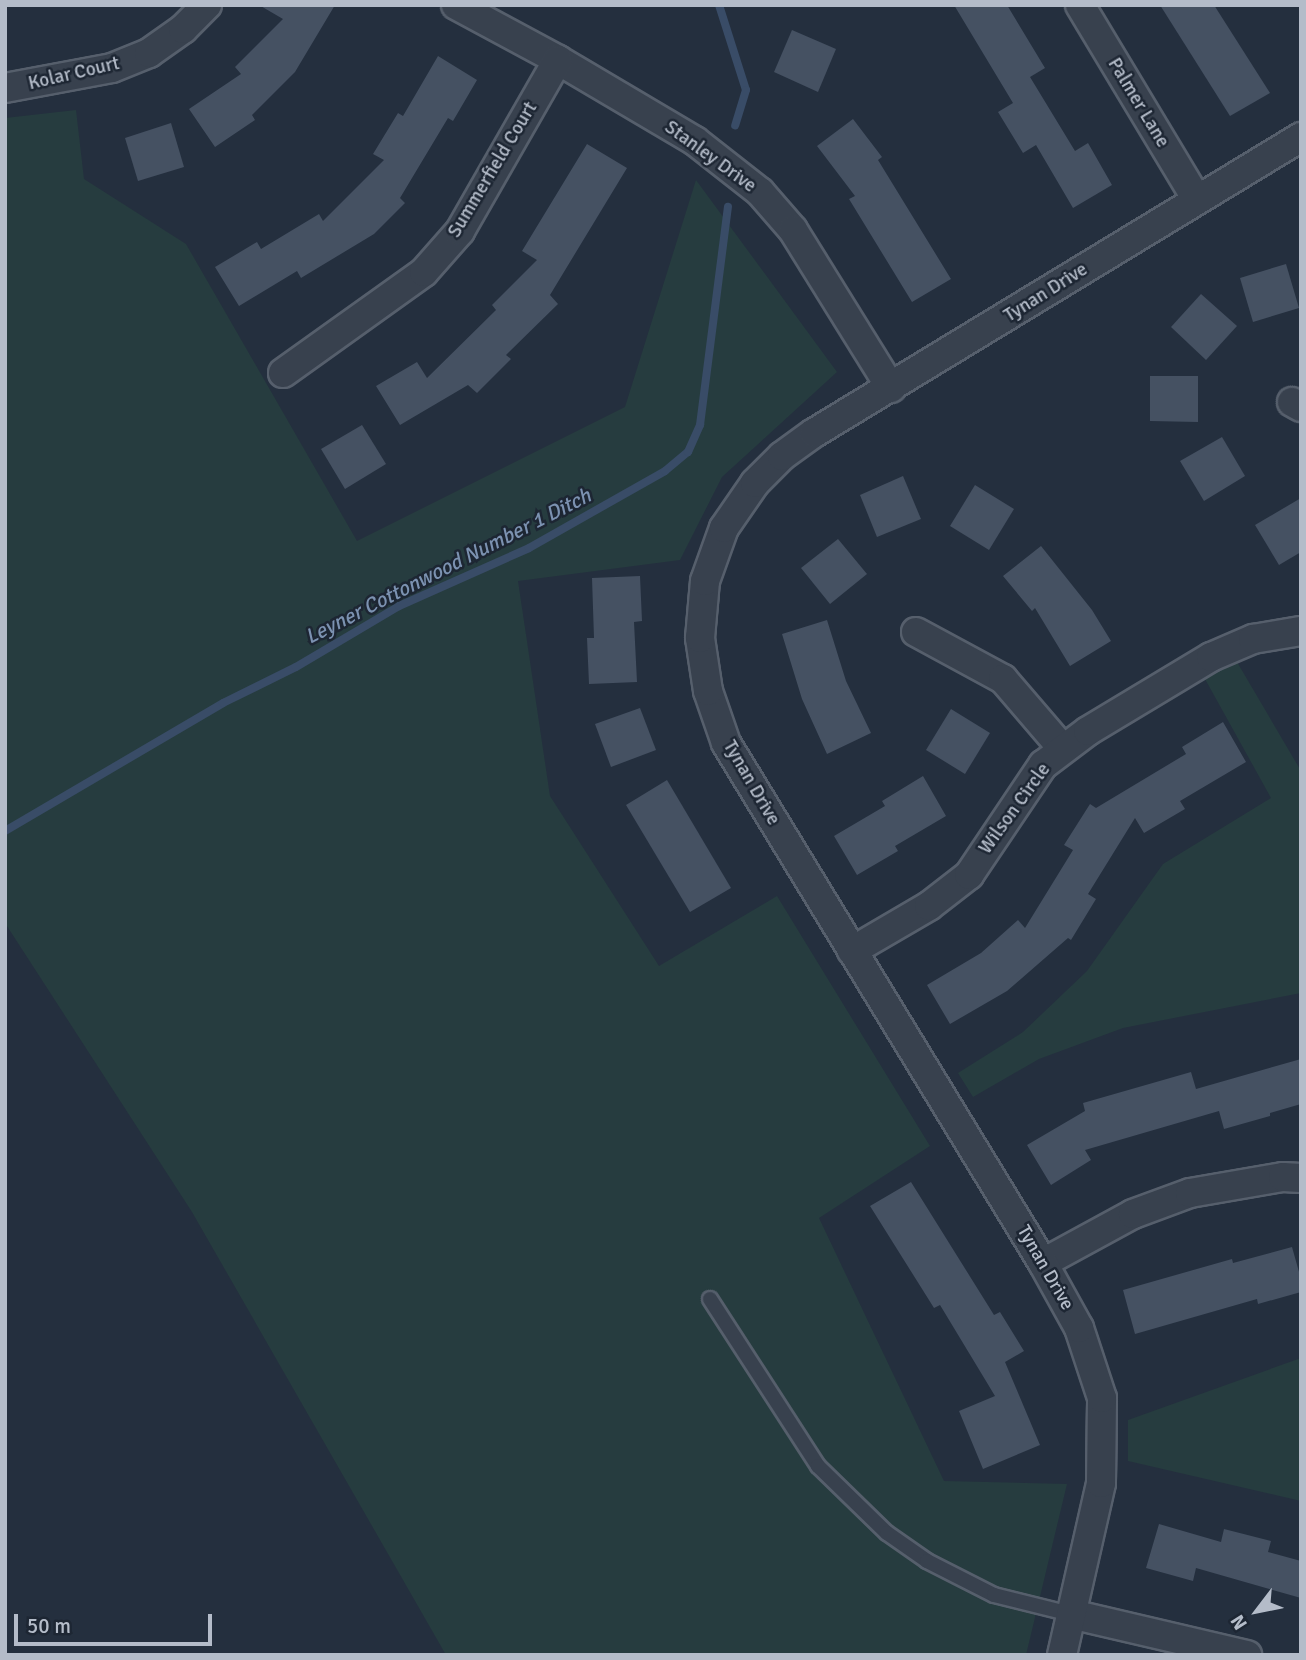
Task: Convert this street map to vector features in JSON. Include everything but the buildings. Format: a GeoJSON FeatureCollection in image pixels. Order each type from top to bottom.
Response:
{"type":"FeatureCollection","features":[{"type":"Feature","properties":{"kind":"street","name":"Kolar Court"},"geometry":{"type":"LineString","coordinates":[[5,88],[112,68],[149,53],[183,29],[207,5]]}},
{"type":"Feature","properties":{"kind":"street","name":"Stanley Drive"},"geometry":{"type":"LineString","coordinates":[[456,5],[558,60],[695,141],[760,192],[793,230],[891,388]]}},
{"type":"Feature","properties":{"kind":"street","name":"Palmer Lane"},"geometry":{"type":"LineString","coordinates":[[1080,5],[1197,200]]}},
{"type":"Feature","properties":{"kind":"street","name":"Summerfield Court"},"geometry":{"type":"LineString","coordinates":[[283,373],[424,272],[460,231],[558,60]]}},
{"type":"Feature","properties":{"kind":"street","name":"Tynan Drive"},"geometry":{"type":"LineString","coordinates":[[1062,1655],[1101,1483],[1102,1398],[1079,1328],[1043,1263],[726,743],[708,691],[700,638],[705,581],[724,528],[755,483],[782,456],[814,433],[1301,136]]}},
{"type":"Feature","properties":{"kind":"street","name":"Wilson Circle"},"geometry":{"type":"LineString","coordinates":[[852,951],[929,906],[969,875],[1022,792],[1043,765],[1088,731],[1211,657],[1253,639],[1301,631]]}},
{"type":"Feature","properties":{"kind":"street"},"geometry":{"type":"LineString","coordinates":[[916,632],[1003,679],[1063,749]]}},
{"type":"Feature","properties":{"kind":"street"},"geometry":{"type":"LineString","coordinates":[[1043,1263],[1133,1214],[1190,1193],[1283,1177],[1301,1178]]}},
{"type":"Feature","properties":{"kind":"street"},"geometry":{"type":"LineString","coordinates":[[1071,1614],[1247,1655]]}},
{"type":"Feature","properties":{"kind":"lane"},"geometry":{"type":"LineString","coordinates":[[710,1299],[818,1466],[887,1533],[927,1560],[994,1595],[1071,1614]]}},
{"type":"Feature","properties":{"kind":"green space"},"geometry":{"type":"Polygon","coordinates":[[[76,110],[84,179],[186,244],[357,541],[625,407],[696,180],[837,372],[722,477],[680,560],[518,581],[550,796],[659,966],[777,896],[930,1146],[819,1218],[944,1481],[1067,1484],[1026,1655],[446,1655],[192,1212],[5,923],[5,118],[76,110]]]}},
{"type":"Feature","properties":{"kind":"green space"},"geometry":{"type":"Polygon","coordinates":[[[1237,662],[1301,771],[1301,993],[1123,1028],[1039,1059],[973,1097],[958,1073],[1023,1032],[1087,971],[1163,864],[1271,798],[1205,679],[1237,662]]]}},
{"type":"Feature","properties":{"kind":"green space"},"geometry":{"type":"Polygon","coordinates":[[[1301,1358],[1301,1501],[1128,1461],[1128,1420],[1301,1358]]]}},
{"type":"Feature","properties":{"kind":"waterway","name":"Leyner Cottonwood Number 1 Ditch"},"geometry":{"type":"LineString","coordinates":[[719,5],[746,90],[735,125]]}},
{"type":"Feature","properties":{"kind":"waterway","name":"Leyner Cottonwood Number 1 Ditch"},"geometry":{"type":"LineString","coordinates":[[5,831],[223,703],[296,667],[399,606],[529,548],[665,471],[688,452],[700,425],[728,207]]}}]}
